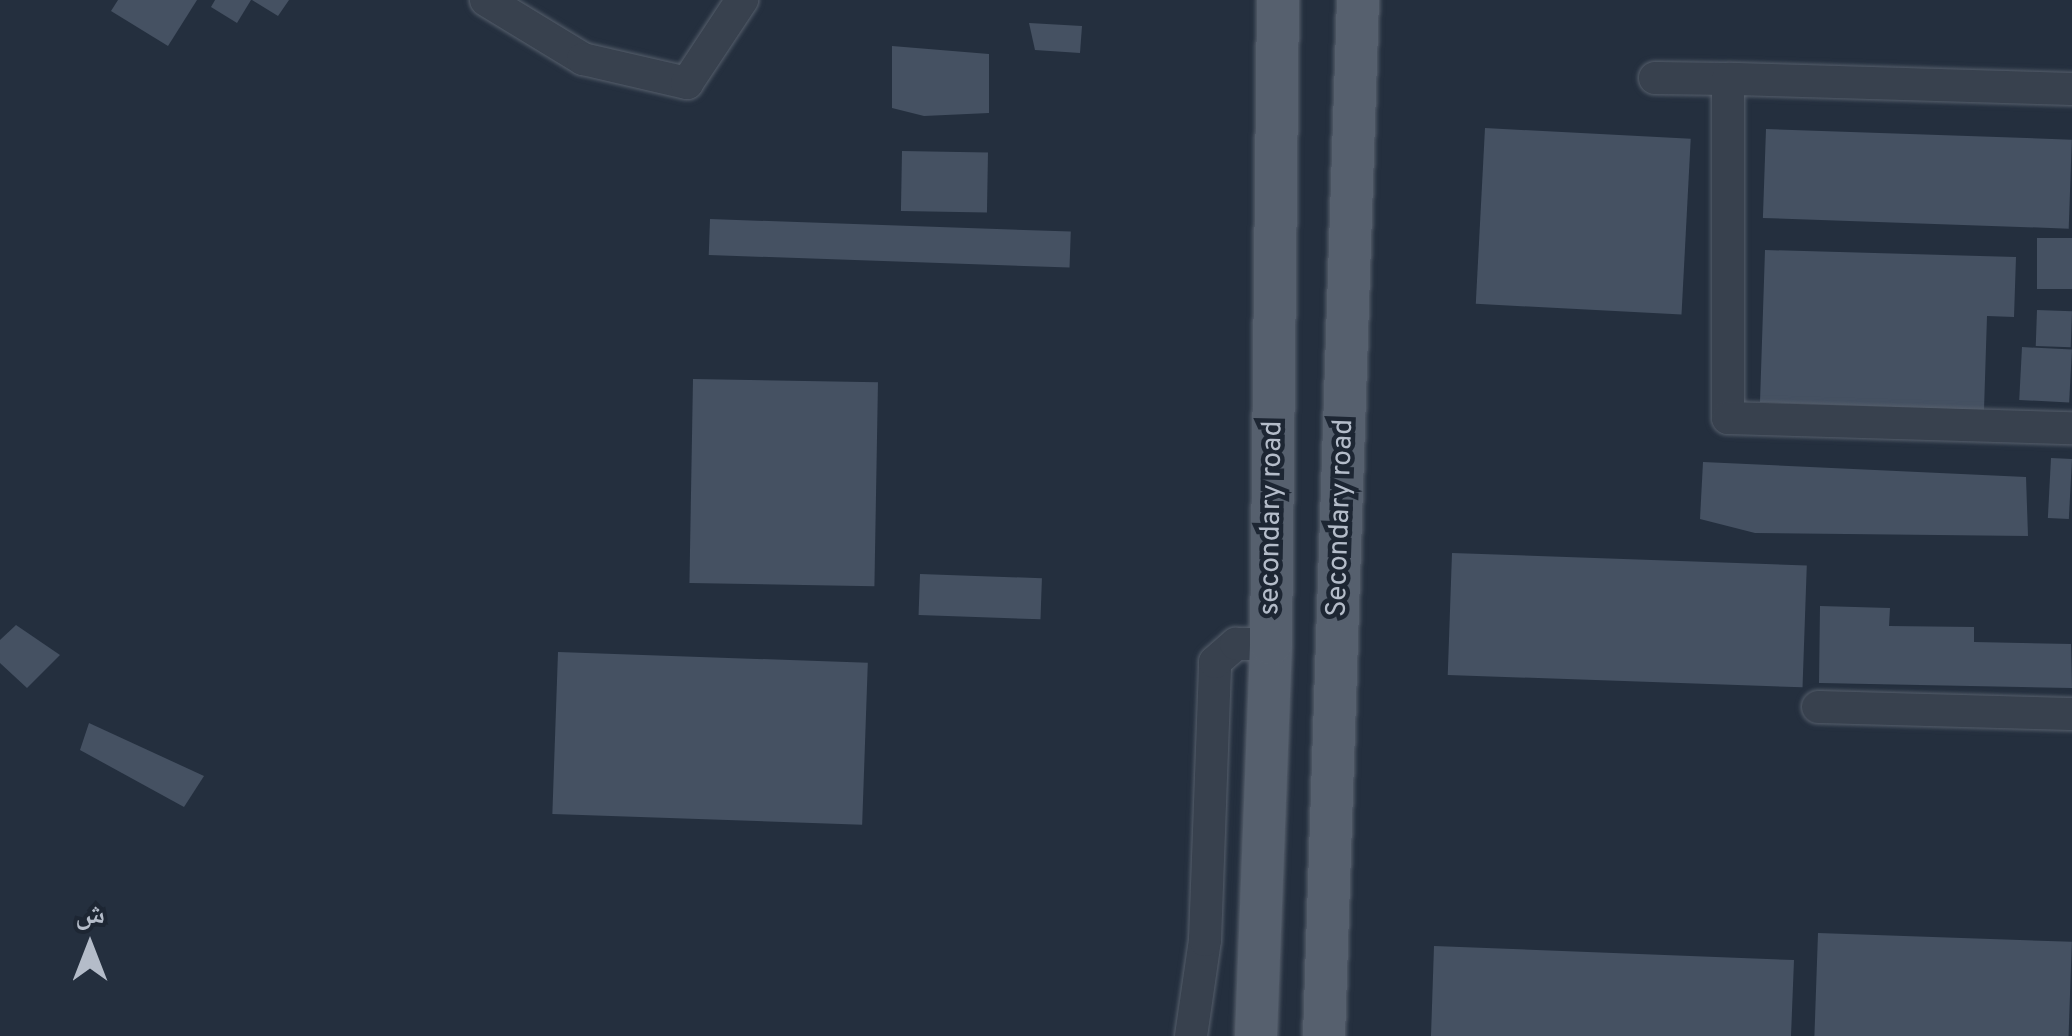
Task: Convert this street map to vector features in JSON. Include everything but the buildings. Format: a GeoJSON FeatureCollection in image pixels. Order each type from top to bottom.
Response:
{"type":"FeatureCollection","features":[{"type":"Feature","properties":{"kind":"main road","name":"secondary road"},"geometry":{"type":"LineString","coordinates":[[1256,1036],[1271,644],[1278,0]]}},
{"type":"Feature","properties":{"kind":"main road","name":"Secondary road"},"geometry":{"type":"LineString","coordinates":[[1324,1036],[1358,0]]}},
{"type":"Feature","properties":{"kind":"street"},"geometry":{"type":"LineString","coordinates":[[486,0],[583,59],[687,83],[742,0]]}},
{"type":"Feature","properties":{"kind":"street"},"geometry":{"type":"LineString","coordinates":[[1655,78],[2072,90]]}},
{"type":"Feature","properties":{"kind":"street"},"geometry":{"type":"LineString","coordinates":[[1728,80],[1728,418],[2072,428]]}},
{"type":"Feature","properties":{"kind":"street"},"geometry":{"type":"LineString","coordinates":[[1191,1036],[1204,940],[1216,662],[1227,647],[1236,644],[1271,644]]}},
{"type":"Feature","properties":{"kind":"street"},"geometry":{"type":"LineString","coordinates":[[1818,708],[2072,714]]}}]}
